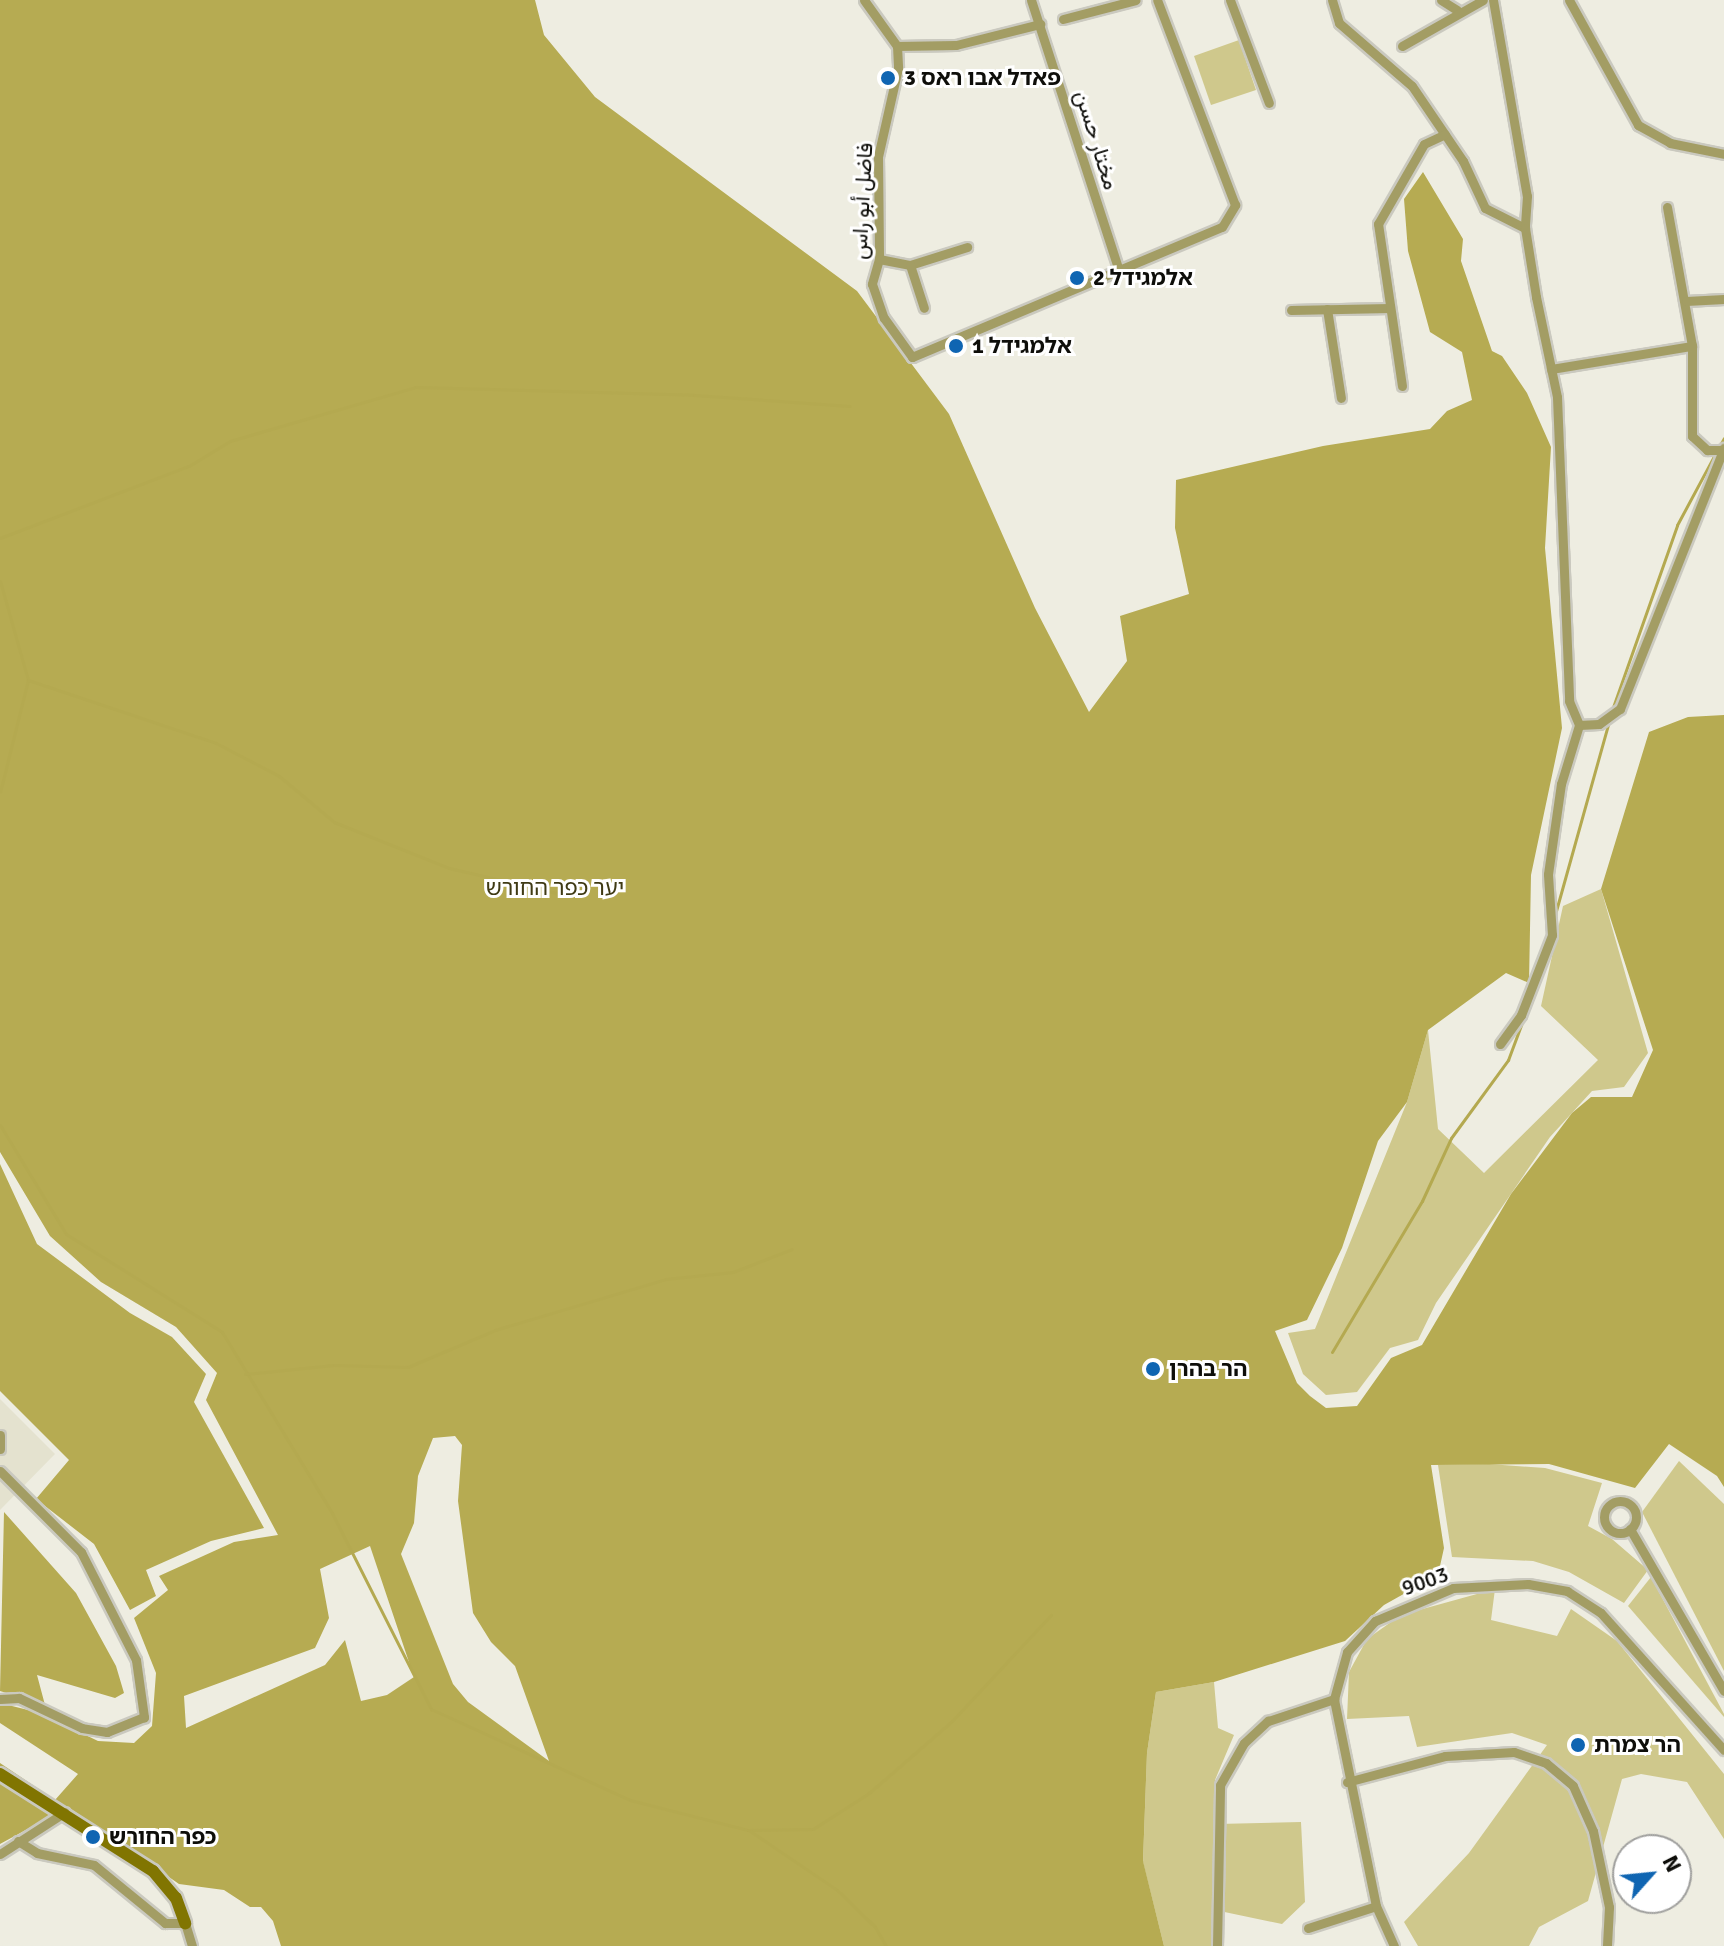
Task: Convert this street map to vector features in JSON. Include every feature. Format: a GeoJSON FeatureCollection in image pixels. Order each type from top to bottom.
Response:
{"type":"FeatureCollection","features":[{"type":"Feature","properties":{"kind":"main road"},"geometry":{"type":"LineString","coordinates":[[0,1774],[65,1812],[161,1878],[185,1923]]}},
{"type":"Feature","properties":{"kind":"street"},"geometry":{"type":"LineString","coordinates":[[864,0],[897,46],[956,45],[1040,24]]}},
{"type":"Feature","properties":{"kind":"street","name":"مختار حسن"},"geometry":{"type":"LineString","coordinates":[[1031,0],[1118,267]]}},
{"type":"Feature","properties":{"kind":"street"},"geometry":{"type":"LineString","coordinates":[[1063,19],[1136,0]]}},
{"type":"Feature","properties":{"kind":"street"},"geometry":{"type":"LineString","coordinates":[[1118,267],[1222,227],[1235,205],[1157,0]]}},
{"type":"Feature","properties":{"kind":"street"},"geometry":{"type":"LineString","coordinates":[[1230,0],[1269,103]]}},
{"type":"Feature","properties":{"kind":"street"},"geometry":{"type":"LineString","coordinates":[[1332,0],[1339,23],[1412,86],[1445,134],[1485,208],[1525,228]]}},
{"type":"Feature","properties":{"kind":"street"},"geometry":{"type":"LineString","coordinates":[[1441,0],[1457,10]]}},
{"type":"Feature","properties":{"kind":"street"},"geometry":{"type":"LineString","coordinates":[[1402,46],[1457,10],[1483,0]]}},
{"type":"Feature","properties":{"kind":"street"},"geometry":{"type":"LineString","coordinates":[[1493,0],[1527,196],[1525,228],[1551,369],[1564,498],[1569,701],[1579,725],[1561,784],[1548,874],[1552,935],[1521,1015],[1500,1044]]}},
{"type":"Feature","properties":{"kind":"street"},"geometry":{"type":"LineString","coordinates":[[1569,0],[1638,125],[1670,143],[1724,154]]}},
{"type":"Feature","properties":{"kind":"street","name":"فاضل أبو راس"},"geometry":{"type":"LineString","coordinates":[[897,46],[898,68],[878,157],[879,259],[872,284],[884,318],[912,357],[1118,267]]}},
{"type":"Feature","properties":{"kind":"street"},"geometry":{"type":"LineString","coordinates":[[1402,386],[1378,224],[1424,144],[1445,134]]}},
{"type":"Feature","properties":{"kind":"street"},"geometry":{"type":"LineString","coordinates":[[1579,725],[1599,724],[1620,709],[1724,449],[1707,450],[1692,436],[1692,346],[1667,207]]}},
{"type":"Feature","properties":{"kind":"street"},"geometry":{"type":"LineString","coordinates":[[879,259],[910,265],[967,247]]}},
{"type":"Feature","properties":{"kind":"street"},"geometry":{"type":"LineString","coordinates":[[910,265],[924,308]]}},
{"type":"Feature","properties":{"kind":"street"},"geometry":{"type":"LineString","coordinates":[[1686,301],[1724,299]]}},
{"type":"Feature","properties":{"kind":"street"},"geometry":{"type":"LineString","coordinates":[[1291,310],[1390,308]]}},
{"type":"Feature","properties":{"kind":"street"},"geometry":{"type":"LineString","coordinates":[[1327,309],[1341,398]]}},
{"type":"Feature","properties":{"kind":"street"},"geometry":{"type":"LineString","coordinates":[[1551,369],[1692,346]]}},
{"type":"Feature","properties":{"kind":"street"},"geometry":{"type":"LineString","coordinates":[[0,1435],[0,1449]]}},
{"type":"Feature","properties":{"kind":"street"},"geometry":{"type":"LineString","coordinates":[[0,1471],[81,1552],[136,1660],[144,1717],[107,1732],[82,1728],[19,1698],[0,1699]]}},
{"type":"Feature","properties":{"kind":"street"},"geometry":{"type":"LineString","coordinates":[[1630,1529],[1724,1691]]}},
{"type":"Feature","properties":{"kind":"street","name":"9003"},"geometry":{"type":"LineString","coordinates":[[1394,1946],[1376,1906],[1347,1782],[1334,1699],[1347,1652],[1375,1621],[1453,1588],[1528,1584],[1567,1591],[1601,1613],[1724,1750]]}},
{"type":"Feature","properties":{"kind":"street"},"geometry":{"type":"LineString","coordinates":[[1217,1946],[1220,1785],[1244,1743],[1268,1721],[1334,1699]]}},
{"type":"Feature","properties":{"kind":"street"},"geometry":{"type":"LineString","coordinates":[[1347,1782],[1445,1756],[1514,1752],[1546,1763],[1573,1786],[1593,1831],[1609,1907],[1607,1946]]}},
{"type":"Feature","properties":{"kind":"street"},"geometry":{"type":"LineString","coordinates":[[0,1854],[65,1812]]}},
{"type":"Feature","properties":{"kind":"street"},"geometry":{"type":"LineString","coordinates":[[18,1841],[37,1853],[94,1865],[165,1923],[185,1923],[192,1946]]}},
{"type":"Feature","properties":{"kind":"street"},"geometry":{"type":"LineString","coordinates":[[1308,1928],[1376,1906]]}},
{"type":"Feature","properties":{"kind":"shaded area"},"geometry":{"type":"Polygon","coordinates":[[[1239,40],[1256,90],[1211,105],[1194,56],[1239,40]]]}},
{"type":"Feature","properties":{"kind":"shaded area"},"geometry":{"type":"Polygon","coordinates":[[[1601,889],[1648,1053],[1624,1087],[1592,1091],[1550,1137],[1436,1303],[1418,1340],[1390,1348],[1357,1392],[1326,1395],[1303,1374],[1288,1333],[1315,1329],[1407,1102],[1428,1030],[1438,1129],[1484,1173],[1598,1060],[1541,1006],[1563,906],[1601,889]]]}},
{"type":"Feature","properties":{"kind":"shaded area"},"geometry":{"type":"Polygon","coordinates":[[[0,1399],[55,1454],[0,1510],[0,1399]]]}},
{"type":"Feature","properties":{"kind":"shaded area"},"geometry":{"type":"Polygon","coordinates":[[[1679,1461],[1724,1504],[1724,1671],[1642,1512],[1679,1461]]]}},
{"type":"Feature","properties":{"kind":"shaded area"},"geometry":{"type":"Polygon","coordinates":[[[1489,1464],[1545,1468],[1602,1483],[1588,1526],[1612,1539],[1648,1570],[1624,1603],[1569,1572],[1533,1561],[1452,1557],[1438,1465],[1489,1464]]]}},
{"type":"Feature","properties":{"kind":"shaded area"},"geometry":{"type":"Polygon","coordinates":[[[1651,1577],[1724,1714],[1724,1717],[1628,1606],[1651,1577]]]}},
{"type":"Feature","properties":{"kind":"shaded area"},"geometry":{"type":"Polygon","coordinates":[[[1495,1589],[1491,1620],[1557,1636],[1571,1609],[1617,1641],[1724,1774],[1724,1839],[1687,1782],[1641,1774],[1622,1779],[1588,1901],[1539,1927],[1529,1946],[1418,1946],[1404,1922],[1469,1853],[1547,1745],[1512,1733],[1417,1747],[1409,1716],[1347,1719],[1349,1672],[1367,1639],[1401,1615],[1495,1589]]]}},
{"type":"Feature","properties":{"kind":"shaded area"},"geometry":{"type":"Polygon","coordinates":[[[1214,1682],[1218,1728],[1234,1735],[1215,1780],[1217,1824],[1301,1822],[1305,1902],[1282,1924],[1215,1910],[1211,1946],[1164,1946],[1143,1862],[1147,1753],[1156,1692],[1214,1682]]]}},
{"type":"Feature","properties":{"kind":"green space","name":"יער כפר החורש"},"geometry":{"type":"Polygon","coordinates":[[[0,0],[535,0],[544,35],[595,97],[857,291],[949,414],[1035,608],[1089,712],[1127,661],[1120,616],[1189,594],[1175,528],[1176,480],[1323,446],[1430,429],[1447,411],[1472,400],[1462,352],[1430,332],[1408,251],[1404,199],[1423,172],[1463,239],[1461,261],[1492,351],[1502,356],[1527,393],[1551,447],[1545,548],[1562,728],[1531,875],[1529,983],[1506,973],[1428,1030],[1407,1102],[1378,1141],[1342,1248],[1307,1320],[1275,1331],[1297,1383],[1326,1408],[1357,1406],[1391,1358],[1422,1345],[1511,1194],[1572,1113],[1591,1097],[1632,1097],[1653,1050],[1601,889],[1649,732],[1688,717],[1724,715],[1724,1487],[1717,1476],[1669,1444],[1635,1488],[1549,1464],[1431,1465],[1444,1548],[1440,1566],[1425,1582],[1384,1605],[1345,1641],[1214,1682],[1156,1692],[1147,1753],[1143,1861],[1164,1946],[281,1946],[273,1921],[261,1907],[250,1907],[224,1890],[179,1884],[68,1807],[0,1844],[0,1763],[55,1800],[78,1774],[0,1723],[0,1703],[40,1713],[98,1741],[134,1743],[152,1726],[156,1673],[134,1618],[168,1590],[159,1576],[234,1542],[278,1535],[206,1400],[217,1373],[176,1327],[101,1282],[50,1236],[0,1152],[0,0]],[[455,1436],[433,1438],[418,1476],[414,1523],[401,1554],[453,1684],[468,1702],[549,1761],[515,1666],[491,1642],[473,1613],[458,1501],[462,1445],[455,1436]],[[370,1546],[320,1569],[329,1618],[315,1648],[184,1696],[186,1728],[325,1665],[345,1640],[361,1701],[387,1695],[414,1677],[370,1546]]]}},
{"type":"Feature","properties":{"kind":"green space"},"geometry":{"type":"Polygon","coordinates":[[[0,1164],[37,1244],[130,1313],[172,1337],[206,1374],[194,1402],[264,1528],[211,1541],[146,1570],[156,1596],[130,1610],[94,1544],[36,1499],[69,1460],[0,1391],[0,1164]]]}},
{"type":"Feature","properties":{"kind":"green space"},"geometry":{"type":"Polygon","coordinates":[[[4,1512],[76,1593],[116,1666],[124,1693],[115,1698],[37,1675],[45,1705],[0,1691],[4,1512]]]}},
{"type":"Feature","properties":{"kind":"waterway"},"geometry":{"type":"LineString","coordinates":[[0,538],[189,466],[230,441],[416,387],[694,395],[850,406]]}},
{"type":"Feature","properties":{"kind":"waterway"},"geometry":{"type":"LineString","coordinates":[[1719,447],[1724,438]]}},
{"type":"Feature","properties":{"kind":"waterway"},"geometry":{"type":"LineString","coordinates":[[1612,710],[1677,525],[1715,454]]}},
{"type":"Feature","properties":{"kind":"waterway"},"geometry":{"type":"LineString","coordinates":[[0,581],[28,680],[0,792]]}},
{"type":"Feature","properties":{"kind":"waterway"},"geometry":{"type":"LineString","coordinates":[[28,680],[216,743],[279,776],[334,822],[449,868],[574,897]]}},
{"type":"Feature","properties":{"kind":"waterway"},"geometry":{"type":"LineString","coordinates":[[1554,918],[1609,721]]}},
{"type":"Feature","properties":{"kind":"waterway"},"geometry":{"type":"LineString","coordinates":[[1332,1352],[1422,1201],[1451,1138],[1508,1060],[1524,1017]]}},
{"type":"Feature","properties":{"kind":"waterway"},"geometry":{"type":"LineString","coordinates":[[0,1125],[66,1234],[222,1332],[332,1513],[431,1709],[630,1800],[748,1830],[813,1829],[869,1793],[952,1721],[1051,1615]]}},
{"type":"Feature","properties":{"kind":"waterway"},"geometry":{"type":"LineString","coordinates":[[245,1374],[334,1365],[408,1367],[495,1330],[666,1279],[733,1272],[792,1249]]}},
{"type":"Feature","properties":{"kind":"waterway"},"geometry":{"type":"LineString","coordinates":[[750,1831],[837,1890],[875,1927],[886,1946]]}},
{"type":"Feature","properties":{"kind":"place","name":"פאדל אבו ראס 3"},"geometry":{"type":"Point","coordinates":[888,78]}},
{"type":"Feature","properties":{"kind":"place","name":"אלמגידל 2"},"geometry":{"type":"Point","coordinates":[1077,278]}},
{"type":"Feature","properties":{"kind":"place","name":"אלמגידל 1"},"geometry":{"type":"Point","coordinates":[956,346]}},
{"type":"Feature","properties":{"kind":"place","name":"הר בהרן"},"geometry":{"type":"Point","coordinates":[1153,1369]}},
{"type":"Feature","properties":{"kind":"place","name":"הר צמרת"},"geometry":{"type":"Point","coordinates":[1578,1745]}},
{"type":"Feature","properties":{"kind":"place","name":"כפר החורש"},"geometry":{"type":"Point","coordinates":[93,1837]}}]}
